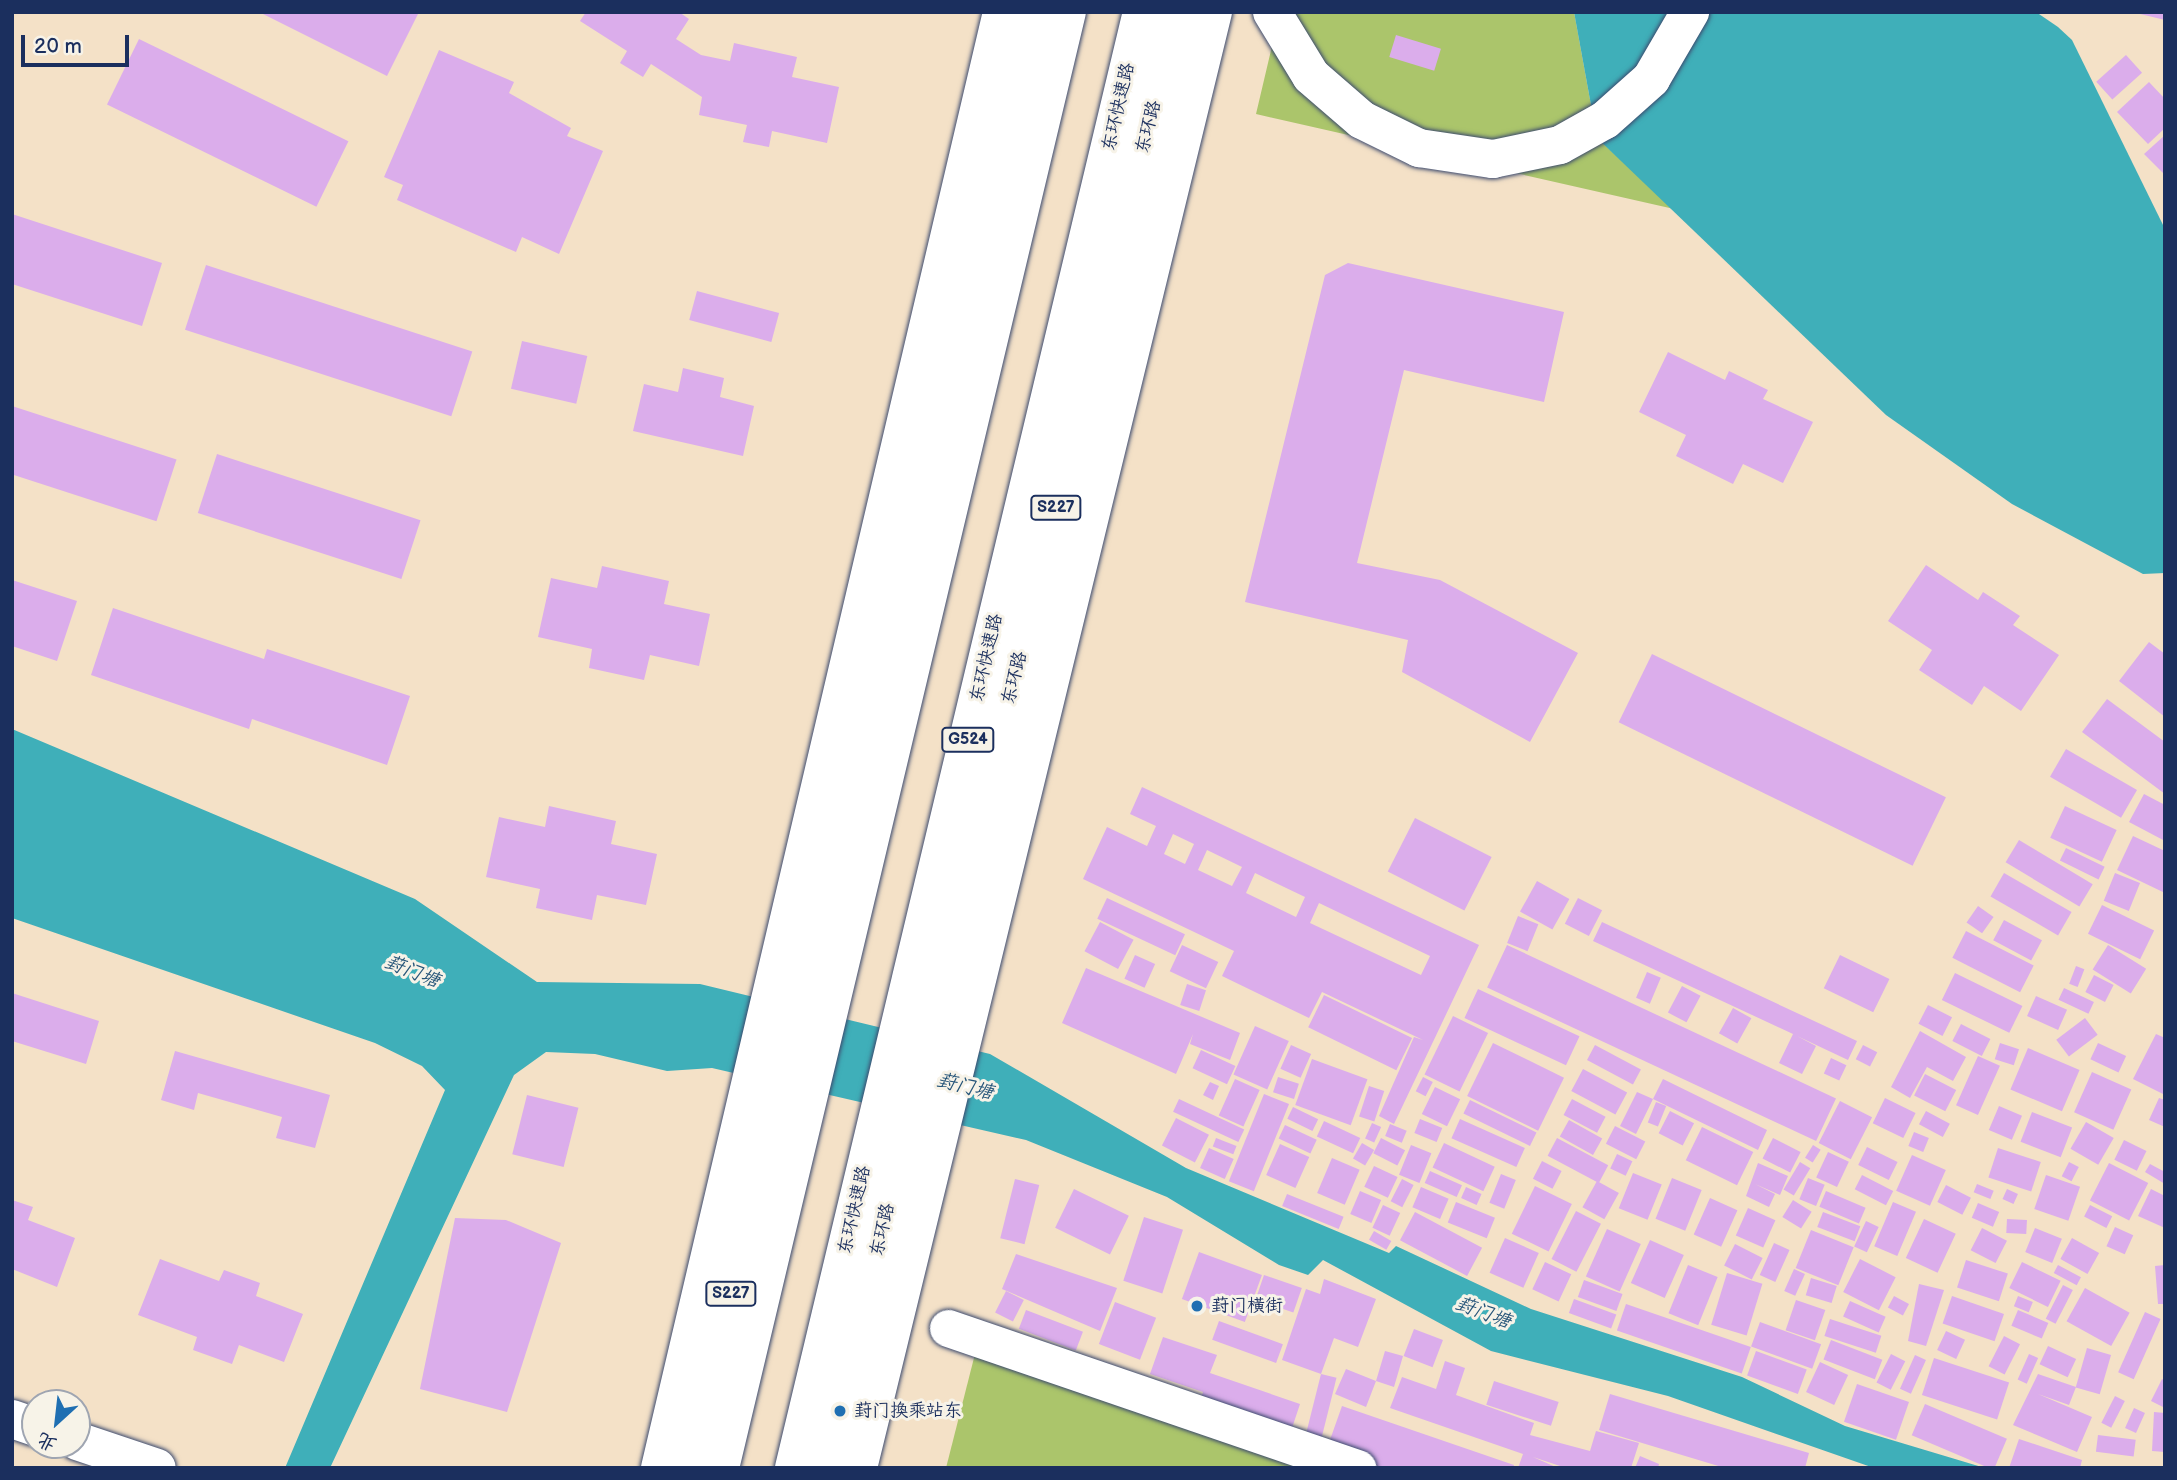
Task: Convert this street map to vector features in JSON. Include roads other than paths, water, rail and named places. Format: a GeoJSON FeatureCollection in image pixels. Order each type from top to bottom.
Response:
{"type":"FeatureCollection","features":[{"type":"Feature","properties":{"kind":"main road"},"geometry":{"type":"LineString","coordinates":[[660,1468],[1002,12]]}},
{"type":"Feature","properties":{"kind":"main road","name":"S227"},"geometry":{"type":"LineString","coordinates":[[690,1468],[1034,12]]}},
{"type":"Feature","properties":{"kind":"main road"},"geometry":{"type":"LineString","coordinates":[[720,1468],[1067,12]]}},
{"type":"Feature","properties":{"kind":"main road","name":"东环快速路"},"geometry":{"type":"LineString","coordinates":[[794,1468],[1142,12]]}},
{"type":"Feature","properties":{"kind":"main road","name":"东环路"},"geometry":{"type":"LineString","coordinates":[[827,1468],[936,1004],[1177,12]]}},
{"type":"Feature","properties":{"kind":"main road"},"geometry":{"type":"LineString","coordinates":[[858,1468],[1213,12]]}},
{"type":"Feature","properties":{"kind":"main road"},"geometry":{"type":"LineString","coordinates":[[1272,12],[1311,76],[1362,120],[1419,148],[1493,159],[1560,145],[1605,120],[1651,79],[1690,12]]}},
{"type":"Feature","properties":{"kind":"main road"},"geometry":{"type":"LineString","coordinates":[[91,1446],[157,1468]]}},
{"type":"Feature","properties":{"kind":"street"},"geometry":{"type":"LineString","coordinates":[[948,1328],[1358,1468]]}},
{"type":"Feature","properties":{"kind":"water"},"geometry":{"type":"Polygon","coordinates":[[[1574,12],[2036,12],[2072,40],[2165,229],[2165,573],[2143,574],[2012,504],[1886,415],[1597,138],[1574,12]]]}},
{"type":"Feature","properties":{"kind":"water","name":"葑门塘"},"geometry":{"type":"Polygon","coordinates":[[[12,729],[415,899],[537,982],[700,984],[990,1054],[1186,1168],[1389,1253],[1396,1246],[1531,1309],[1742,1377],[1845,1426],[1985,1468],[1874,1468],[1668,1396],[1491,1351],[1323,1260],[1308,1275],[1279,1265],[1167,1197],[1026,1140],[712,1068],[667,1071],[595,1054],[546,1052],[514,1075],[330,1468],[285,1468],[445,1090],[422,1066],[375,1043],[12,918],[12,729]]]}},
{"type":"Feature","properties":{"kind":"place","name":"葑门横街"},"geometry":{"type":"Point","coordinates":[1197,1306]}},
{"type":"Feature","properties":{"kind":"place","name":"葑门换乘站东"},"geometry":{"type":"Point","coordinates":[840,1411]}}]}
